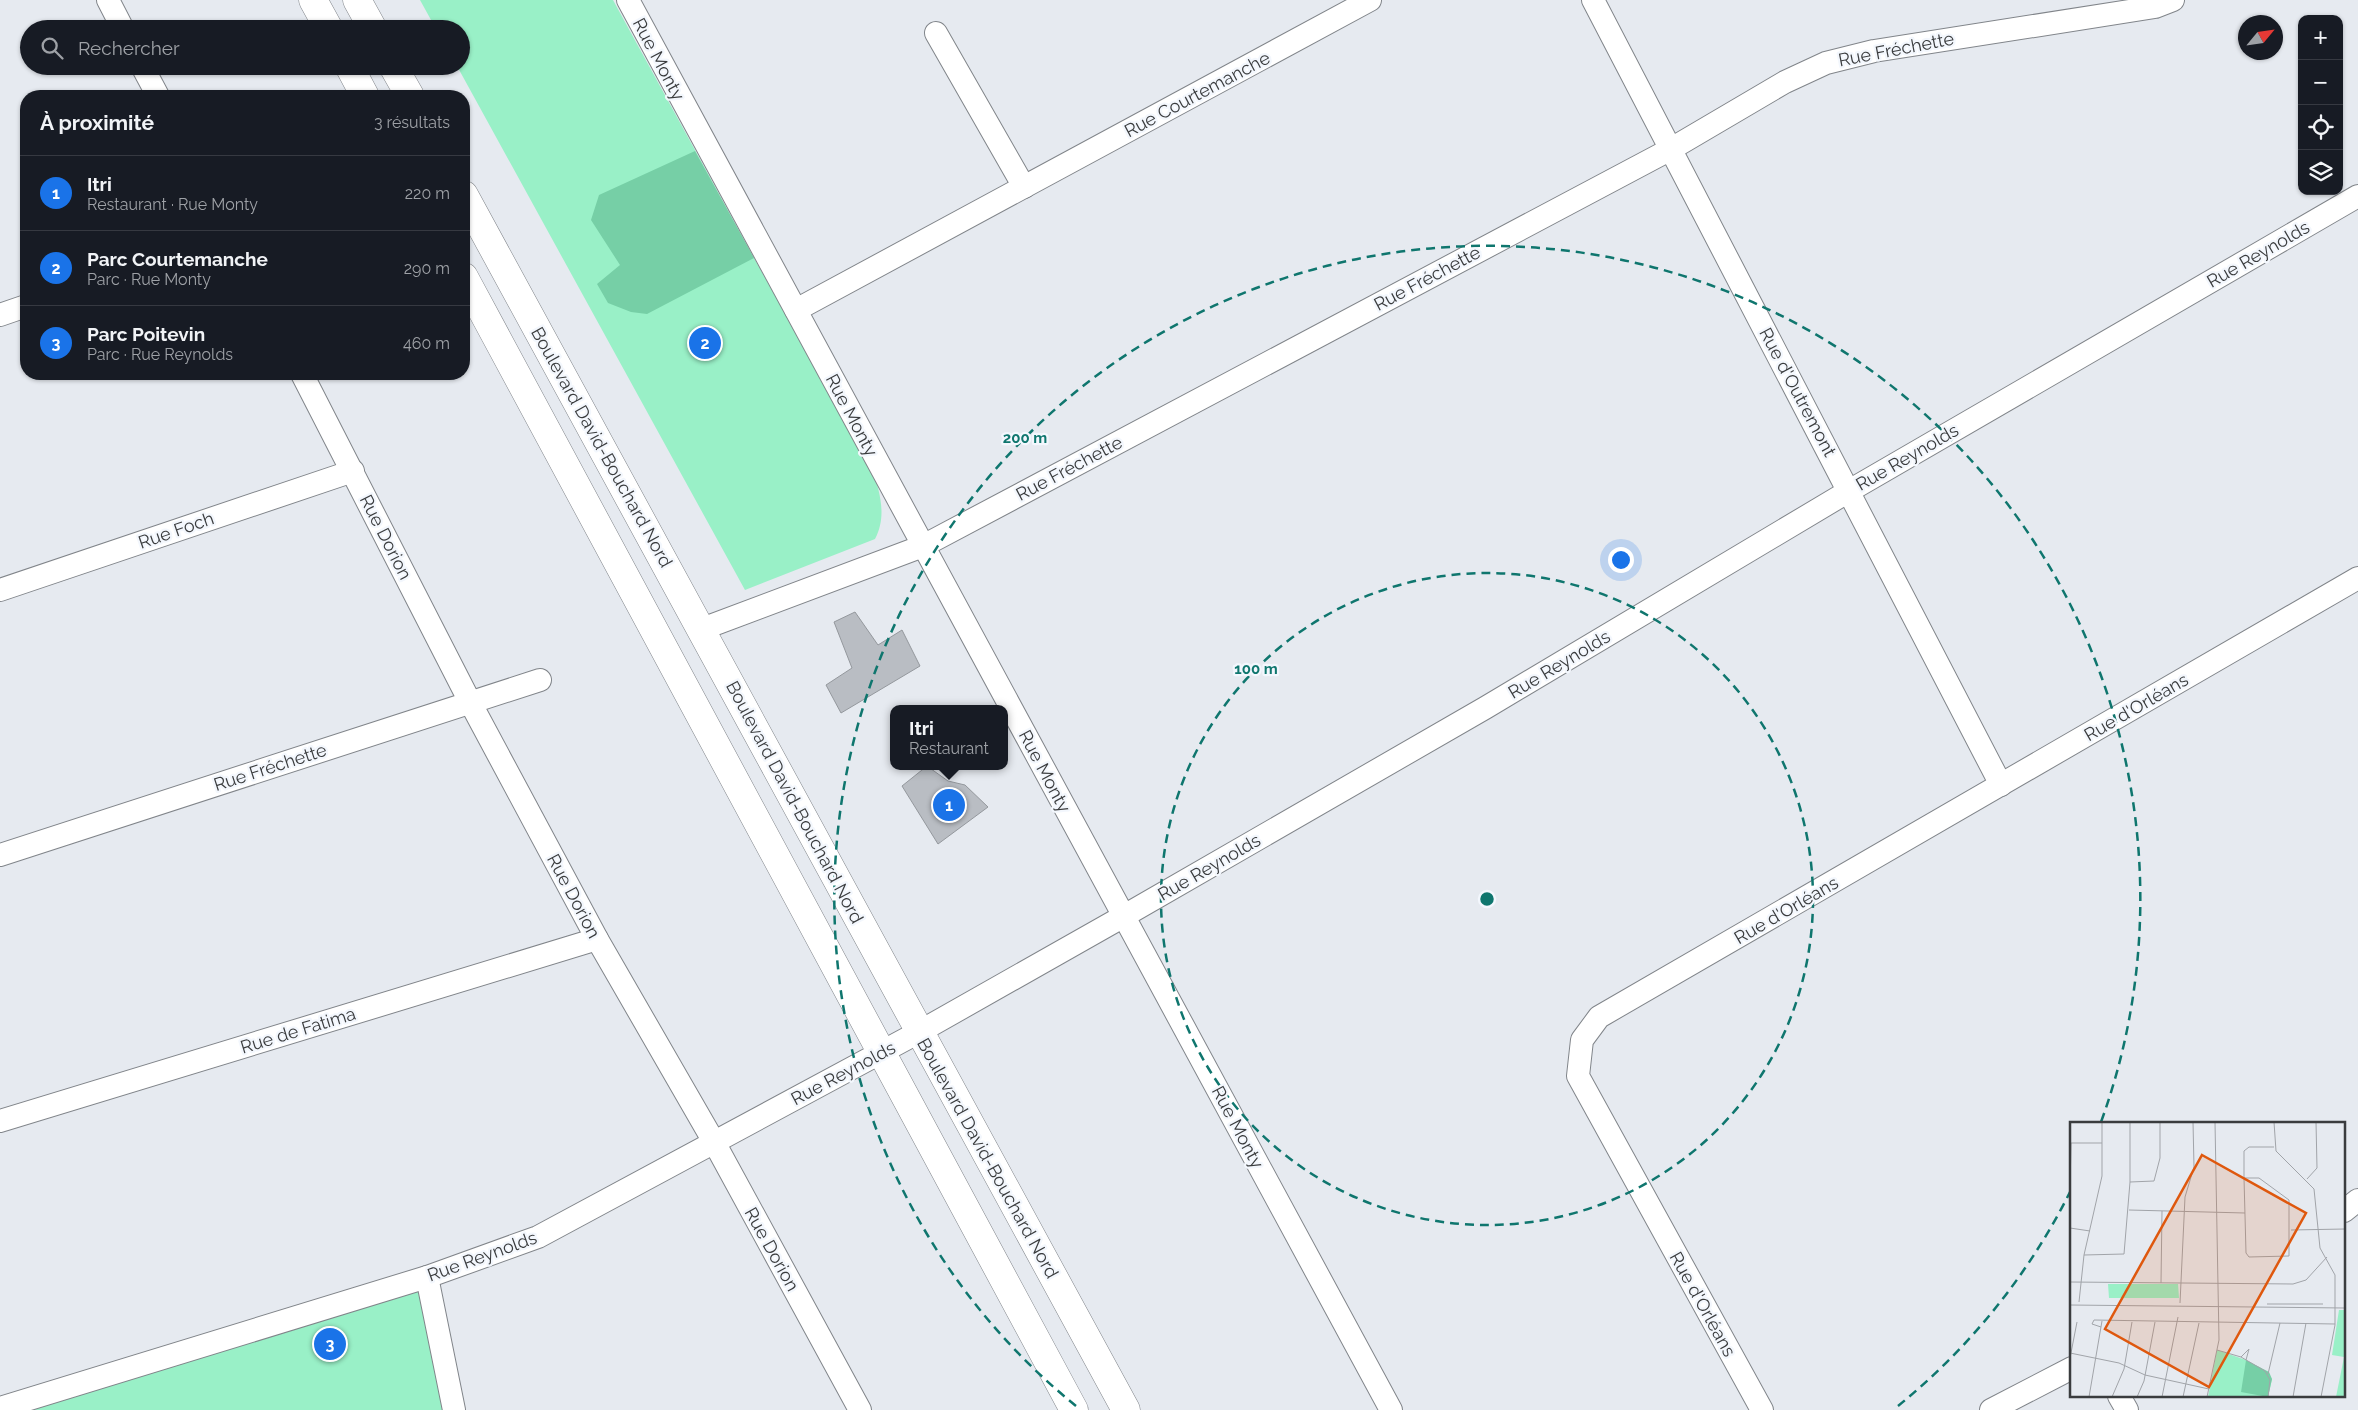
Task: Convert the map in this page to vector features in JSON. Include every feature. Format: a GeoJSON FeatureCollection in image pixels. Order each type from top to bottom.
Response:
{"type":"FeatureCollection","features":[{"type":"Feature","properties":{"kind":"highway"},"geometry":{"type":"LineString","coordinates":[[313,0],[324,20]]}},
{"type":"Feature","properties":{"kind":"highway"},"geometry":{"type":"LineString","coordinates":[[357,0],[368,20]]}},
{"type":"Feature","properties":{"kind":"highway"},"geometry":{"type":"LineString","coordinates":[[354,75],[363,90]]}},
{"type":"Feature","properties":{"kind":"highway"},"geometry":{"type":"LineString","coordinates":[[398,75],[407,90]]}},
{"type":"Feature","properties":{"kind":"highway","name":"Boulevard David-Bouchard Nord"},"geometry":{"type":"LineString","coordinates":[[470,206],[1126,1410]]}},
{"type":"Feature","properties":{"kind":"highway"},"geometry":{"type":"LineString","coordinates":[[470,288],[1074,1410]]}},
{"type":"Feature","properties":{"kind":"street"},"geometry":{"type":"LineString","coordinates":[[108,0],[118,20]]}},
{"type":"Feature","properties":{"kind":"street","name":"Rue Monty"},"geometry":{"type":"LineString","coordinates":[[628,0],[1391,1410]]}},
{"type":"Feature","properties":{"kind":"street","name":"Rue Courtemanche"},"geometry":{"type":"LineString","coordinates":[[796,310],[1370,0]]}},
{"type":"Feature","properties":{"kind":"street","name":"Rue d'Outremont"},"geometry":{"type":"LineString","coordinates":[[1593,0],[2002,785]]}},
{"type":"Feature","properties":{"kind":"street","name":"Rue Fréchette"},"geometry":{"type":"LineString","coordinates":[[702,629],[923,546],[1671,149],[1785,82],[1826,63],[1874,51],[2156,7],[2173,0]]}},
{"type":"Feature","properties":{"kind":"street"},"geometry":{"type":"LineString","coordinates":[[936,33],[1024,187]]}},
{"type":"Feature","properties":{"kind":"street"},"geometry":{"type":"LineString","coordinates":[[147,75],[155,90]]}},
{"type":"Feature","properties":{"kind":"street","name":"Rue Reynolds"},"geometry":{"type":"LineString","coordinates":[[0,1408],[427,1277],[538,1237],[919,1032],[1124,916],[1485,708],[1849,491],[2358,196]]}},
{"type":"Feature","properties":{"kind":"street"},"geometry":{"type":"LineString","coordinates":[[0,315],[20,308]]}},
{"type":"Feature","properties":{"kind":"street","name":"Rue Dorion"},"geometry":{"type":"LineString","coordinates":[[305,380],[470,702],[596,939],[714,1142],[860,1410]]}},
{"type":"Feature","properties":{"kind":"street","name":"Rue Foch"},"geometry":{"type":"LineString","coordinates":[[0,590],[353,471]]}},
{"type":"Feature","properties":{"kind":"street","name":"Rue d'Orléans"},"geometry":{"type":"LineString","coordinates":[[1762,1410],[1578,1076],[1582,1040],[1599,1017],[2358,578]]}},
{"type":"Feature","properties":{"kind":"street","name":"Rue Fréchette"},"geometry":{"type":"LineString","coordinates":[[0,854],[540,680]]}},
{"type":"Feature","properties":{"kind":"street","name":"Rue de Fatima"},"geometry":{"type":"LineString","coordinates":[[0,1121],[596,939]]}},
{"type":"Feature","properties":{"kind":"street"},"geometry":{"type":"LineString","coordinates":[[2346,1210],[2358,1200]]}},
{"type":"Feature","properties":{"kind":"street"},"geometry":{"type":"LineString","coordinates":[[427,1277],[454,1410]]}},
{"type":"Feature","properties":{"kind":"street"},"geometry":{"type":"LineString","coordinates":[[1991,1410],[2070,1369]]}},
{"type":"Feature","properties":{"kind":"street"},"geometry":{"type":"LineString","coordinates":[[2120,1398],[2127,1410]]}},
{"type":"Feature","properties":{"kind":"green space"},"geometry":{"type":"Polygon","coordinates":[[[420,0],[613,0],[754,258],[873,470],[881,505],[881,522],[875,539],[745,590],[462,75],[470,75],[470,20],[431,20],[420,0]]]}},
{"type":"Feature","properties":{"kind":"green space"},"geometry":{"type":"Polygon","coordinates":[[[695,151],[754,258],[647,314],[631,312],[608,303],[597,284],[620,265],[591,220],[599,195],[695,151]]]}},
{"type":"Feature","properties":{"kind":"green space"},"geometry":{"type":"Polygon","coordinates":[[[425,1277],[447,1410],[24,1410],[425,1277]]]}},
{"type":"Feature","properties":{"kind":"building"},"geometry":{"type":"Polygon","coordinates":[[[855,612],[878,645],[902,630],[920,666],[841,713],[826,685],[852,668],[834,622],[855,612]]]}},
{"type":"Feature","properties":{"kind":"building"},"geometry":{"type":"Polygon","coordinates":[[[922,770],[933,770],[948,781],[965,785],[988,807],[938,844],[902,786],[922,770]]]}},
{"type":"Feature","properties":{"kind":"place","name":"Parc Courtemanche"},"geometry":{"type":"Point","coordinates":[705,343]}},
{"type":"Feature","properties":{"kind":"place","name":"Itri"},"geometry":{"type":"Point","coordinates":[949,805]}},
{"type":"Feature","properties":{"kind":"place","name":"Parc Poitevin"},"geometry":{"type":"Point","coordinates":[330,1344]}}]}
